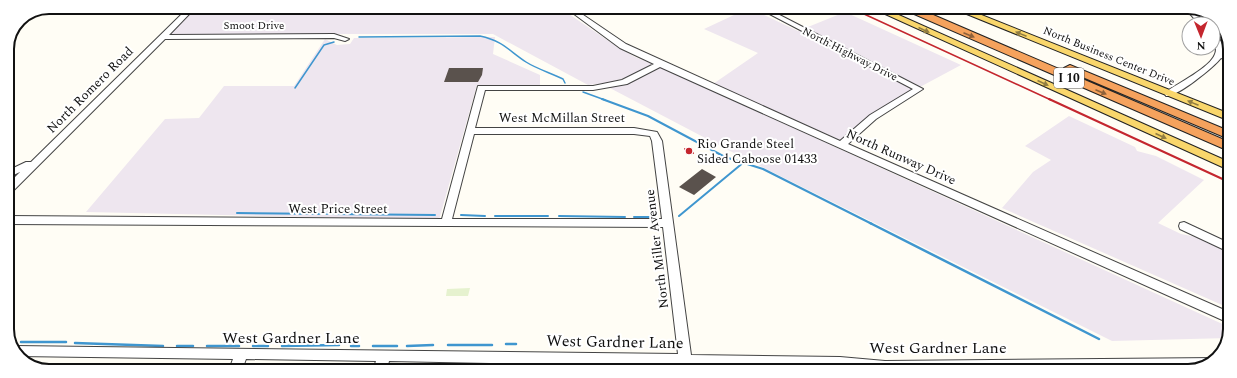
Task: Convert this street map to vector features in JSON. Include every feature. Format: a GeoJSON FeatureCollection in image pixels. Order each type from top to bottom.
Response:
{"type":"FeatureCollection","features":[{"type":"Feature","properties":{"kind":"highway","name":"I 10"},"geometry":{"type":"LineString","coordinates":[[937,14],[1223,144]]}},
{"type":"Feature","properties":{"kind":"highway","name":"I 10"},"geometry":{"type":"LineString","coordinates":[[938,14],[1223,132]]}},
{"type":"Feature","properties":{"kind":"main road"},"geometry":{"type":"LineString","coordinates":[[889,14],[1223,163]]}},
{"type":"Feature","properties":{"kind":"main road","name":"North Business Center Drive"},"geometry":{"type":"LineString","coordinates":[[971,14],[1223,115]]}},
{"type":"Feature","properties":{"kind":"street","name":"North Romero Road"},"geometry":{"type":"LineString","coordinates":[[14,179],[39,159],[186,14]]}},
{"type":"Feature","properties":{"kind":"street","name":"North Runway Drive"},"geometry":{"type":"LineString","coordinates":[[578,14],[623,46],[660,64],[1223,315]]}},
{"type":"Feature","properties":{"kind":"street","name":"North Highway Drive"},"geometry":{"type":"LineString","coordinates":[[773,14],[919,88],[873,117],[841,145]]}},
{"type":"Feature","properties":{"kind":"street","name":"Smoot Drive"},"geometry":{"type":"LineString","coordinates":[[162,37],[334,36],[345,39]]}},
{"type":"Feature","properties":{"kind":"street"},"geometry":{"type":"LineString","coordinates":[[1169,94],[1207,67],[1218,56]]}},
{"type":"Feature","properties":{"kind":"street"},"geometry":{"type":"LineString","coordinates":[[446,223],[481,88],[593,88],[624,82],[660,64]]}},
{"type":"Feature","properties":{"kind":"street","name":"West McMillan Street"},"geometry":{"type":"LineString","coordinates":[[470,131],[634,131],[654,134]]}},
{"type":"Feature","properties":{"kind":"street","name":"North Miller Avenue"},"geometry":{"type":"LineString","coordinates":[[654,134],[658,141],[685,360]]}},
{"type":"Feature","properties":{"kind":"street"},"geometry":{"type":"LineString","coordinates":[[14,172],[39,159]]}},
{"type":"Feature","properties":{"kind":"street","name":"West Price Street"},"geometry":{"type":"LineString","coordinates":[[14,220],[668,223]]}},
{"type":"Feature","properties":{"kind":"street"},"geometry":{"type":"LineString","coordinates":[[1184,226],[1223,245]]}},
{"type":"Feature","properties":{"kind":"street","name":"West Gardner Lane"},"geometry":{"type":"LineString","coordinates":[[22,351],[242,355],[384,355],[438,358],[496,364],[685,360],[840,362],[849,364]]}},
{"type":"Feature","properties":{"kind":"street"},"geometry":{"type":"LineString","coordinates":[[238,364],[242,355]]}},
{"type":"Feature","properties":{"kind":"street"},"geometry":{"type":"LineString","coordinates":[[382,364],[384,355]]}},
{"type":"Feature","properties":{"kind":"street","name":"West Gardner Lane"},"geometry":{"type":"LineString","coordinates":[[1124,364],[1198,362]]}},
{"type":"Feature","properties":{"kind":"shaded area"},"geometry":{"type":"Polygon","coordinates":[[[190,14],[569,14],[619,48],[635,57],[653,64],[625,78],[607,83],[588,85],[493,34],[169,34],[190,14]]]}},
{"type":"Feature","properties":{"kind":"shaded area"},"geometry":{"type":"Polygon","coordinates":[[[736,14],[762,14],[798,31],[840,14],[849,14],[961,65],[877,110],[840,140],[713,84],[758,53],[704,29],[736,14]]]}},
{"type":"Feature","properties":{"kind":"shaded area"},"geometry":{"type":"Polygon","coordinates":[[[495,37],[493,54],[540,75],[540,85],[477,85],[439,220],[86,212],[165,119],[199,118],[224,86],[294,86],[325,39],[337,45],[350,44],[354,38],[495,37]]]}},
{"type":"Feature","properties":{"kind":"shaded area"},"geometry":{"type":"Polygon","coordinates":[[[660,67],[1223,324],[1222,338],[1112,341],[730,151],[608,87],[631,82],[660,67]]]}},
{"type":"Feature","properties":{"kind":"shaded area"},"geometry":{"type":"Polygon","coordinates":[[[1069,116],[1135,147],[1137,151],[1156,156],[1204,180],[1158,223],[1181,234],[1207,239],[1223,247],[1223,305],[1002,208],[1033,172],[1051,160],[1025,146],[1069,116]]]}},
{"type":"Feature","properties":{"kind":"shaded area"},"geometry":{"type":"Polygon","coordinates":[[[549,363],[584,364],[549,364],[549,363]]]}},
{"type":"Feature","properties":{"kind":"green space"},"geometry":{"type":"Polygon","coordinates":[[[470,288],[468,296],[446,296],[447,289],[470,288]]]}},
{"type":"Feature","properties":{"kind":"building"},"geometry":{"type":"Polygon","coordinates":[[[449,68],[483,68],[482,75],[478,82],[444,82],[449,68]]]}},
{"type":"Feature","properties":{"kind":"building"},"geometry":{"type":"Polygon","coordinates":[[[702,169],[716,177],[694,195],[679,187],[702,169]]]}},
{"type":"Feature","properties":{"kind":"waterway"},"geometry":{"type":"LineString","coordinates":[[359,37],[480,36],[500,43],[526,62],[563,79],[565,83]]}},
{"type":"Feature","properties":{"kind":"waterway"},"geometry":{"type":"LineString","coordinates":[[295,88],[324,45],[334,42]]}},
{"type":"Feature","properties":{"kind":"waterway"},"geometry":{"type":"LineString","coordinates":[[583,92],[605,100]]}},
{"type":"Feature","properties":{"kind":"waterway"},"geometry":{"type":"LineString","coordinates":[[602,99],[648,116],[725,157],[743,163]]}},
{"type":"Feature","properties":{"kind":"waterway"},"geometry":{"type":"LineString","coordinates":[[679,216],[743,163]]}},
{"type":"Feature","properties":{"kind":"waterway"},"geometry":{"type":"LineString","coordinates":[[743,163],[763,169],[872,224]]}},
{"type":"Feature","properties":{"kind":"waterway"},"geometry":{"type":"LineString","coordinates":[[237,213],[435,215]]}},
{"type":"Feature","properties":{"kind":"waterway"},"geometry":{"type":"LineString","coordinates":[[461,215],[485,216]]}},
{"type":"Feature","properties":{"kind":"waterway"},"geometry":{"type":"LineString","coordinates":[[495,216],[548,216]]}},
{"type":"Feature","properties":{"kind":"waterway"},"geometry":{"type":"LineString","coordinates":[[559,216],[625,217]]}},
{"type":"Feature","properties":{"kind":"waterway"},"geometry":{"type":"LineString","coordinates":[[634,217],[654,217]]}},
{"type":"Feature","properties":{"kind":"waterway"},"geometry":{"type":"LineString","coordinates":[[870,223],[1099,339]]}},
{"type":"Feature","properties":{"kind":"waterway"},"geometry":{"type":"LineString","coordinates":[[21,342],[66,342]]}},
{"type":"Feature","properties":{"kind":"waterway"},"geometry":{"type":"LineString","coordinates":[[75,343],[163,346]]}},
{"type":"Feature","properties":{"kind":"waterway"},"geometry":{"type":"LineString","coordinates":[[506,344],[516,344]]}},
{"type":"Feature","properties":{"kind":"waterway"},"geometry":{"type":"LineString","coordinates":[[282,346],[339,345]]}},
{"type":"Feature","properties":{"kind":"waterway"},"geometry":{"type":"LineString","coordinates":[[407,346],[433,345]]}},
{"type":"Feature","properties":{"kind":"waterway"},"geometry":{"type":"LineString","coordinates":[[448,345],[492,345]]}},
{"type":"Feature","properties":{"kind":"waterway"},"geometry":{"type":"LineString","coordinates":[[177,346],[193,346]]}},
{"type":"Feature","properties":{"kind":"waterway"},"geometry":{"type":"LineString","coordinates":[[207,346],[239,346]]}},
{"type":"Feature","properties":{"kind":"waterway"},"geometry":{"type":"LineString","coordinates":[[253,346],[268,346]]}},
{"type":"Feature","properties":{"kind":"waterway"},"geometry":{"type":"LineString","coordinates":[[351,346],[359,346]]}},
{"type":"Feature","properties":{"kind":"waterway"},"geometry":{"type":"LineString","coordinates":[[373,346],[397,346]]}},
{"type":"Feature","properties":{"kind":"railway"},"geometry":{"type":"LineString","coordinates":[[864,14],[1051,100]]}},
{"type":"Feature","properties":{"kind":"railway"},"geometry":{"type":"LineString","coordinates":[[1049,99],[1223,179]]}},
{"type":"Feature","properties":{"kind":"railway"},"geometry":{"type":"LineString","coordinates":[[685,149],[693,153]]}},
{"type":"Feature","properties":{"kind":"place","name":"Rio Grande Steel Sided Caboose 01433"},"geometry":{"type":"Point","coordinates":[689,151]}}]}
